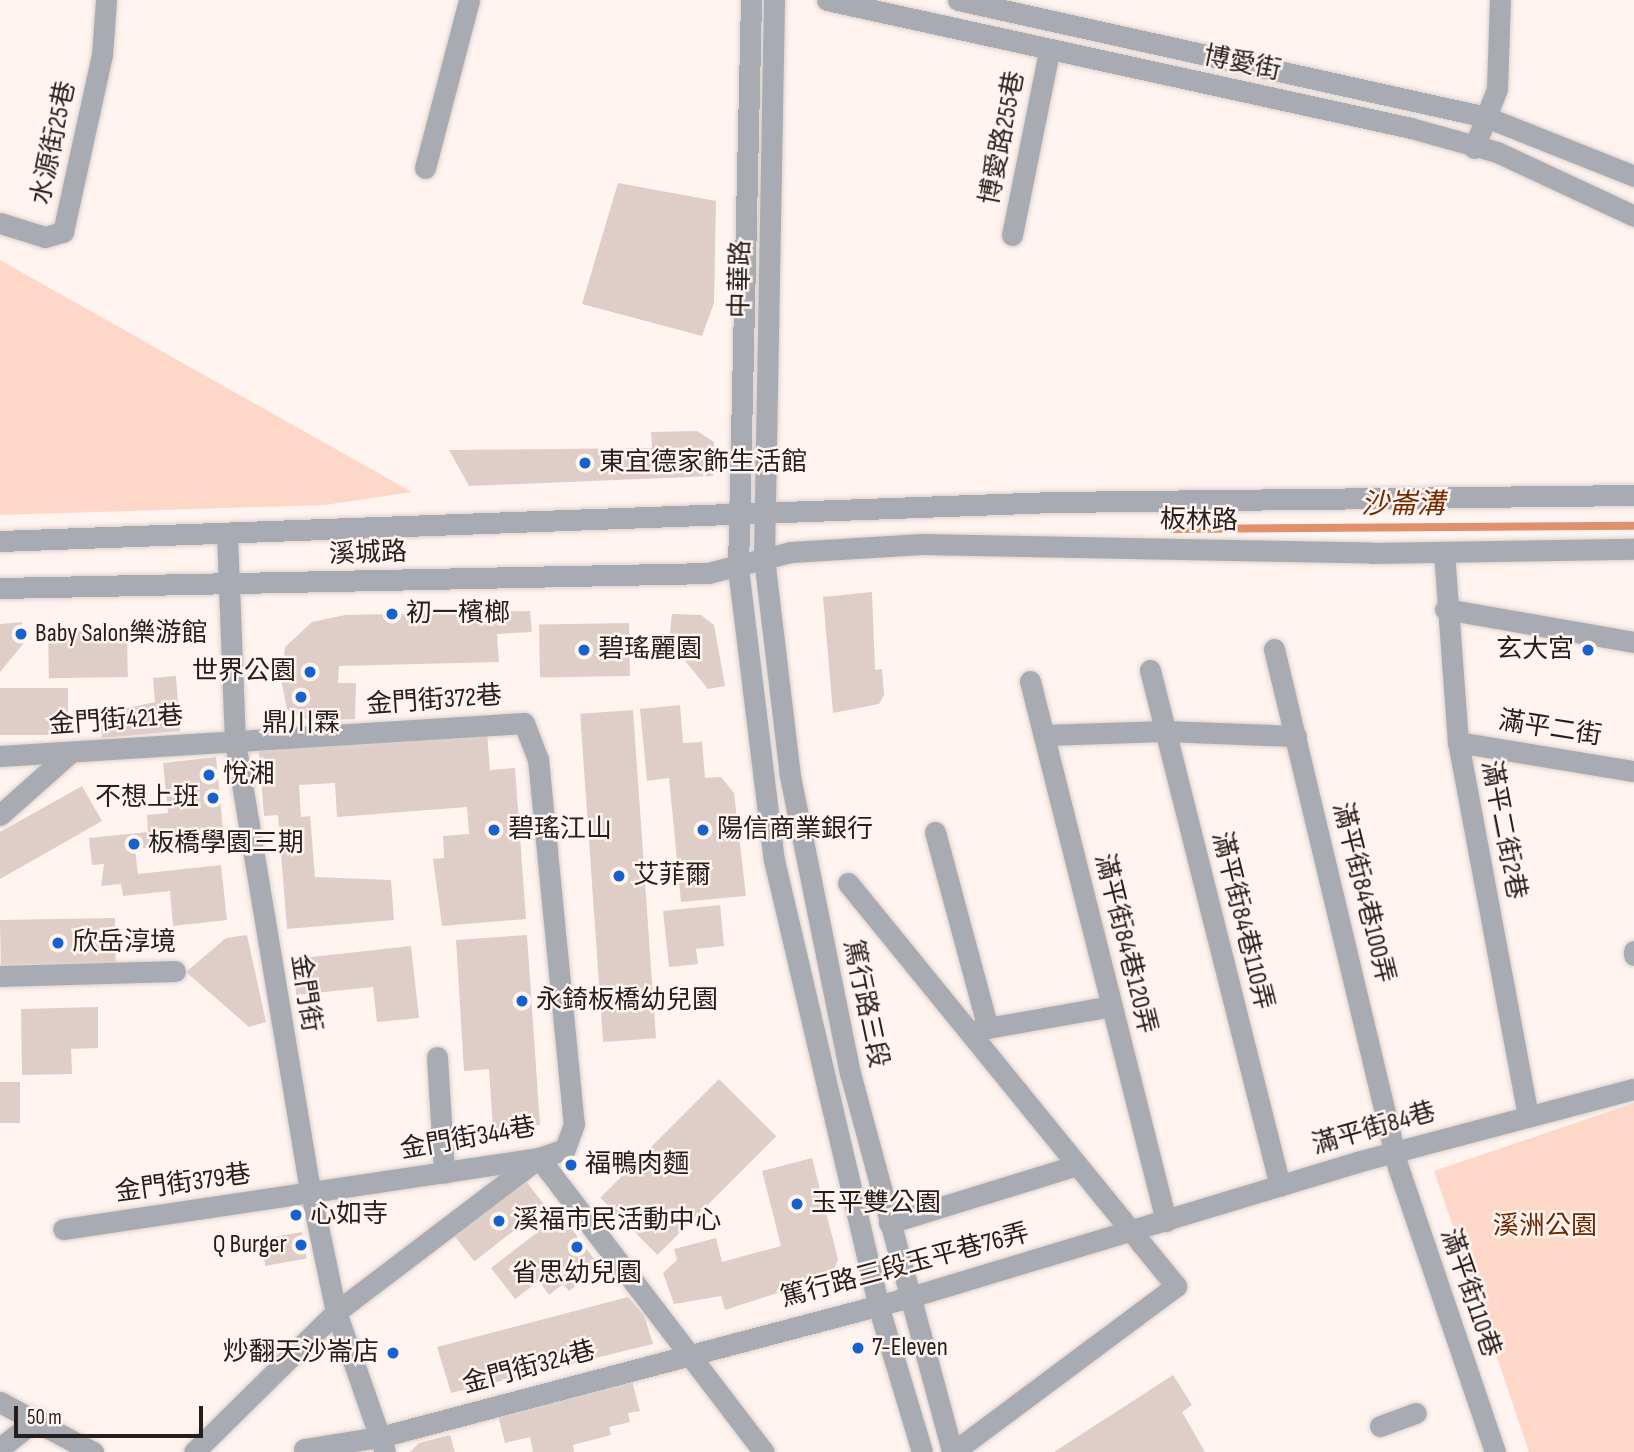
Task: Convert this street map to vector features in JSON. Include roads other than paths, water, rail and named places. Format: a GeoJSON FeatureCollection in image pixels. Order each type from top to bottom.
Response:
{"type":"FeatureCollection","features":[{"type":"Feature","properties":{"kind":"street","name":"水源街25巷"},"geometry":{"type":"LineString","coordinates":[[0,223],[45,237],[63,232],[102,55],[106,0]]}},
{"type":"Feature","properties":{"kind":"street"},"geometry":{"type":"LineString","coordinates":[[425,168],[468,0]]}},
{"type":"Feature","properties":{"kind":"street","name":"中華路"},"geometry":{"type":"LineString","coordinates":[[738,568],[736,516],[751,0]]}},
{"type":"Feature","properties":{"kind":"street","name":"中華路"},"geometry":{"type":"LineString","coordinates":[[764,558],[774,0]]}},
{"type":"Feature","properties":{"kind":"street","name":"博愛街"},"geometry":{"type":"LineString","coordinates":[[827,0],[1049,51],[1411,128],[1474,148],[1497,152],[1634,216]]}},
{"type":"Feature","properties":{"kind":"street","name":"博愛街"},"geometry":{"type":"LineString","coordinates":[[958,0],[1486,117],[1634,176]]}},
{"type":"Feature","properties":{"kind":"street"},"geometry":{"type":"LineString","coordinates":[[1474,148],[1497,89],[1500,0]]}},
{"type":"Feature","properties":{"kind":"street","name":"博愛路255巷"},"geometry":{"type":"LineString","coordinates":[[1012,235],[1049,51]]}},
{"type":"Feature","properties":{"kind":"street","name":"板林路"},"geometry":{"type":"LineString","coordinates":[[736,516],[1054,502],[1634,495]]}},
{"type":"Feature","properties":{"kind":"street","name":"溪城路"},"geometry":{"type":"LineString","coordinates":[[0,541],[736,516]]}},
{"type":"Feature","properties":{"kind":"street","name":"金門街"},"geometry":{"type":"LineString","coordinates":[[228,534],[227,586],[235,741],[311,1194],[336,1312],[382,1444]]}},
{"type":"Feature","properties":{"kind":"street","name":"板林路"},"geometry":{"type":"LineString","coordinates":[[738,568],[764,558],[922,544],[1444,552],[1634,549]]}},
{"type":"Feature","properties":{"kind":"street","name":"滿平二街2巷"},"geometry":{"type":"LineString","coordinates":[[1444,552],[1445,609],[1458,742],[1528,1116]]}},
{"type":"Feature","properties":{"kind":"street","name":"篤行路三段"},"geometry":{"type":"LineString","coordinates":[[764,558],[789,776],[850,1073],[907,1298],[952,1452]]}},
{"type":"Feature","properties":{"kind":"street","name":"溪城路"},"geometry":{"type":"LineString","coordinates":[[0,588],[227,586],[738,568]]}},
{"type":"Feature","properties":{"kind":"street","name":"篤行路三段"},"geometry":{"type":"LineString","coordinates":[[738,568],[774,860],[878,1305],[922,1452]]}},
{"type":"Feature","properties":{"kind":"street"},"geometry":{"type":"LineString","coordinates":[[1445,609],[1634,642]]}},
{"type":"Feature","properties":{"kind":"street","name":"滿平街84巷100弄"},"geometry":{"type":"LineString","coordinates":[[1274,649],[1396,1151]]}},
{"type":"Feature","properties":{"kind":"street","name":"滿平街84巷110弄"},"geometry":{"type":"LineString","coordinates":[[1150,670],[1280,1185]]}},
{"type":"Feature","properties":{"kind":"street","name":"滿平街84巷120弄"},"geometry":{"type":"LineString","coordinates":[[1030,681],[1166,1221]]}},
{"type":"Feature","properties":{"kind":"street","name":"金門街372巷"},"geometry":{"type":"LineString","coordinates":[[235,741],[524,723],[538,759],[569,1082]]}},
{"type":"Feature","properties":{"kind":"street"},"geometry":{"type":"LineString","coordinates":[[1044,736],[1165,731],[1296,736]]}},
{"type":"Feature","properties":{"kind":"street","name":"金門街421巷"},"geometry":{"type":"LineString","coordinates":[[0,756],[235,741]]}},
{"type":"Feature","properties":{"kind":"street","name":"滿平二街"},"geometry":{"type":"LineString","coordinates":[[1458,742],[1634,771]]}},
{"type":"Feature","properties":{"kind":"street"},"geometry":{"type":"LineString","coordinates":[[0,815],[71,752]]}},
{"type":"Feature","properties":{"kind":"street"},"geometry":{"type":"LineString","coordinates":[[935,832],[978,1030]]}},
{"type":"Feature","properties":{"kind":"street"},"geometry":{"type":"LineString","coordinates":[[848,883],[978,1030],[1077,1165],[1176,1286],[952,1452]]}},
{"type":"Feature","properties":{"kind":"street"},"geometry":{"type":"LineString","coordinates":[[0,976],[175,971]]}},
{"type":"Feature","properties":{"kind":"street"},"geometry":{"type":"LineString","coordinates":[[978,1030],[1112,1006]]}},
{"type":"Feature","properties":{"kind":"street"},"geometry":{"type":"LineString","coordinates":[[437,1057],[443,1173]]}},
{"type":"Feature","properties":{"kind":"street","name":"金門街344巷"},"geometry":{"type":"LineString","coordinates":[[311,1194],[539,1158],[565,1149],[574,1124],[569,1082]]}},
{"type":"Feature","properties":{"kind":"street","name":"滿平街84巷"},"geometry":{"type":"LineString","coordinates":[[1131,1232],[1396,1151],[1634,1089]]}},
{"type":"Feature","properties":{"kind":"street","name":"滿平街110巷"},"geometry":{"type":"LineString","coordinates":[[1396,1151],[1495,1452]]}},
{"type":"Feature","properties":{"kind":"street"},"geometry":{"type":"LineString","coordinates":[[194,1452],[336,1312],[539,1158],[692,1352],[764,1452]]}},
{"type":"Feature","properties":{"kind":"street","name":"篤行路三段玉平巷76弄"},"geometry":{"type":"LineString","coordinates":[[889,1223],[1077,1165]]}},
{"type":"Feature","properties":{"kind":"street","name":"金門街379巷"},"geometry":{"type":"LineString","coordinates":[[63,1229],[311,1194]]}},
{"type":"Feature","properties":{"kind":"street","name":"篤行路三段玉平巷76弄"},"geometry":{"type":"LineString","coordinates":[[692,1352],[907,1298],[1131,1232]]}},
{"type":"Feature","properties":{"kind":"street","name":"金門街324巷"},"geometry":{"type":"LineString","coordinates":[[304,1449],[382,1444],[692,1352]]}},
{"type":"Feature","properties":{"kind":"street"},"geometry":{"type":"LineString","coordinates":[[0,1402],[38,1418],[93,1452]]}},
{"type":"Feature","properties":{"kind":"street"},"geometry":{"type":"LineString","coordinates":[[1380,1426],[1416,1413]]}},
{"type":"Feature","properties":{"kind":"street"},"geometry":{"type":"LineString","coordinates":[[0,1448],[38,1418]]}},
{"type":"Feature","properties":{"kind":"waterway","name":"沙崙溝"},"geometry":{"type":"LineString","coordinates":[[1173,529],[1634,526]]}},
{"type":"Feature","properties":{"kind":"place","name":"東宜德家飾生活館"},"geometry":{"type":"Point","coordinates":[585,463]}},
{"type":"Feature","properties":{"kind":"place","name":"初一檳榔"},"geometry":{"type":"Point","coordinates":[392,614]}},
{"type":"Feature","properties":{"kind":"place","name":"Baby Salon樂游館"},"geometry":{"type":"Point","coordinates":[21,634]}},
{"type":"Feature","properties":{"kind":"place","name":"碧瑤麗園"},"geometry":{"type":"Point","coordinates":[584,650]}},
{"type":"Feature","properties":{"kind":"place","name":"玄大宮"},"geometry":{"type":"Point","coordinates":[1588,650]}},
{"type":"Feature","properties":{"kind":"place","name":"世界公園"},"geometry":{"type":"Point","coordinates":[310,672]}},
{"type":"Feature","properties":{"kind":"place","name":"鼎川霖"},"geometry":{"type":"Point","coordinates":[301,697]}},
{"type":"Feature","properties":{"kind":"place","name":"悅湘"},"geometry":{"type":"Point","coordinates":[209,775]}},
{"type":"Feature","properties":{"kind":"place","name":"不想上班"},"geometry":{"type":"Point","coordinates":[213,798]}},
{"type":"Feature","properties":{"kind":"place","name":"碧瑤江山"},"geometry":{"type":"Point","coordinates":[494,830]}},
{"type":"Feature","properties":{"kind":"place","name":"陽信商業銀行"},"geometry":{"type":"Point","coordinates":[703,830]}},
{"type":"Feature","properties":{"kind":"place","name":"板橋學園三期"},"geometry":{"type":"Point","coordinates":[134,844]}},
{"type":"Feature","properties":{"kind":"place","name":"艾菲爾"},"geometry":{"type":"Point","coordinates":[619,876]}},
{"type":"Feature","properties":{"kind":"place","name":"欣岳淳境"},"geometry":{"type":"Point","coordinates":[58,943]}},
{"type":"Feature","properties":{"kind":"place","name":"永錡板橋幼兒園"},"geometry":{"type":"Point","coordinates":[522,1001]}},
{"type":"Feature","properties":{"kind":"place","name":"福鴨肉麵"},"geometry":{"type":"Point","coordinates":[571,1165]}},
{"type":"Feature","properties":{"kind":"place","name":"玉平雙公園"},"geometry":{"type":"Point","coordinates":[797,1204]}},
{"type":"Feature","properties":{"kind":"place","name":"心如寺"},"geometry":{"type":"Point","coordinates":[296,1215]}},
{"type":"Feature","properties":{"kind":"place","name":"溪福市民活動中心"},"geometry":{"type":"Point","coordinates":[499,1221]}},
{"type":"Feature","properties":{"kind":"place","name":"Q Burger"},"geometry":{"type":"Point","coordinates":[301,1245]}},
{"type":"Feature","properties":{"kind":"place","name":"省思幼兒園"},"geometry":{"type":"Point","coordinates":[577,1247]}},
{"type":"Feature","properties":{"kind":"place","name":"7-Eleven"},"geometry":{"type":"Point","coordinates":[858,1348]}},
{"type":"Feature","properties":{"kind":"place","name":"炒翻天沙崙店"},"geometry":{"type":"Point","coordinates":[393,1353]}},
{"type":"Feature","properties":{"kind":"park label","name":"溪洲公園"},"geometry":{"type":"Point","coordinates":[1545,1227]}}]}
